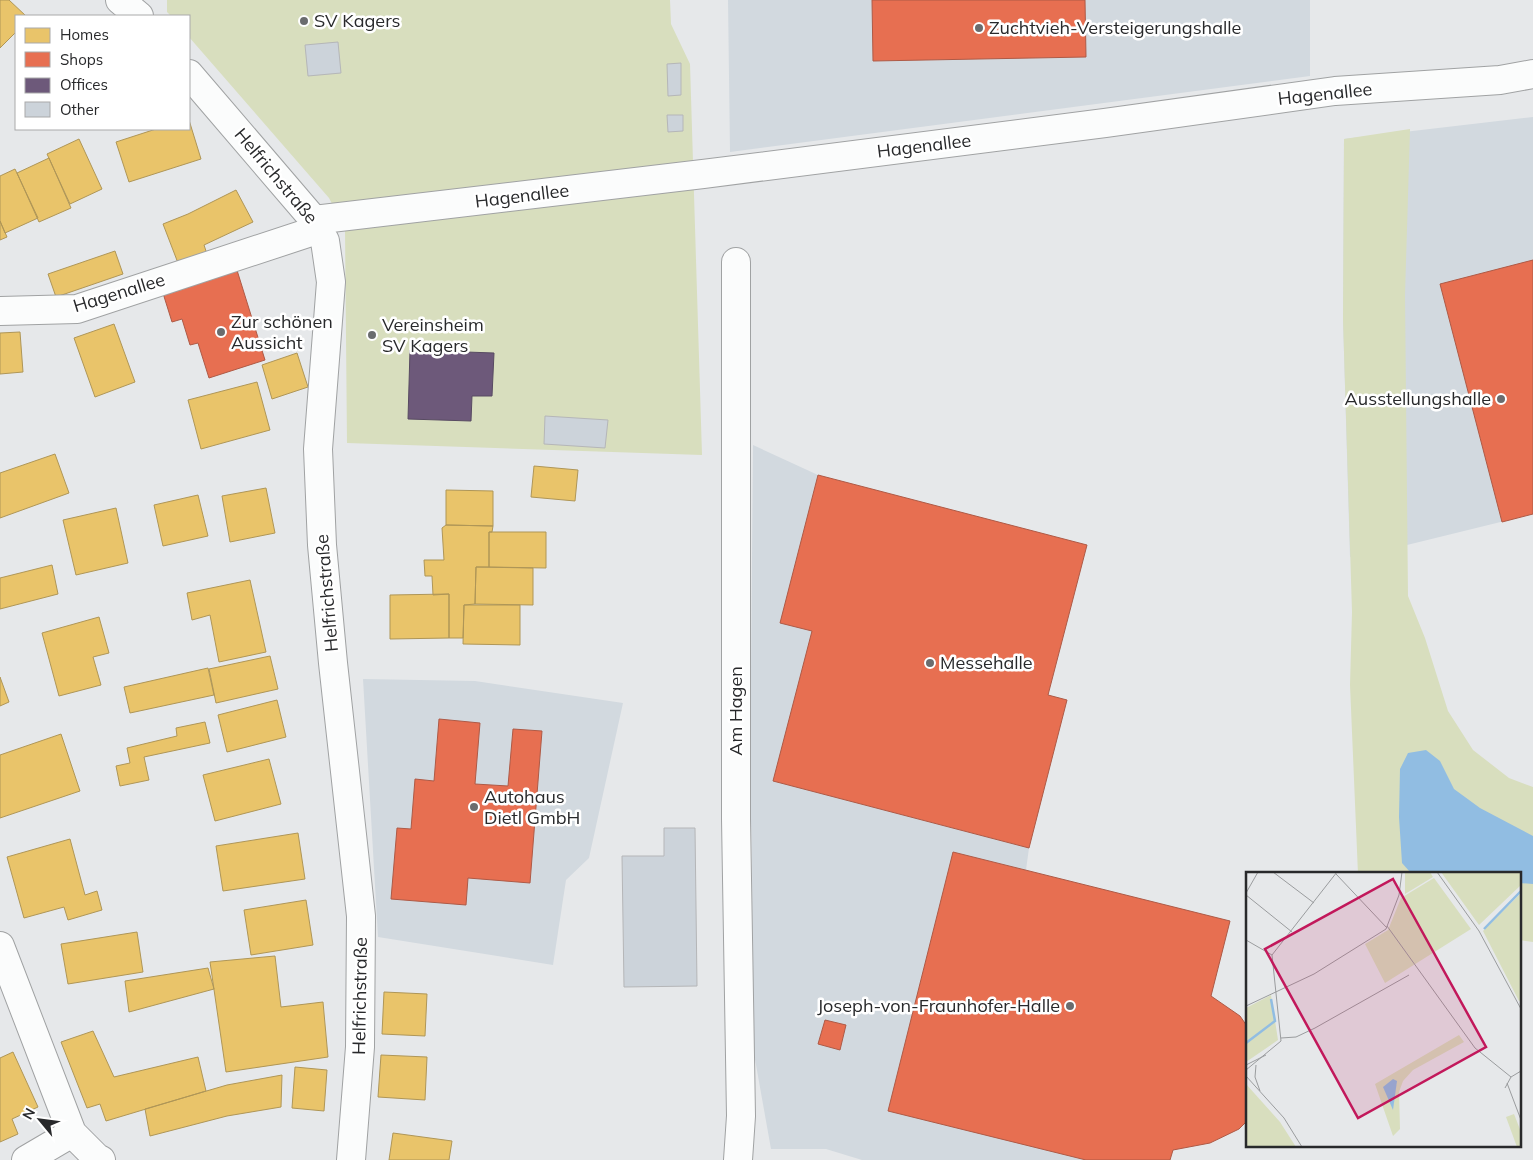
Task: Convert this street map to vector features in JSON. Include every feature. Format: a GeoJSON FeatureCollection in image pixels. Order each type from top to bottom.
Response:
{"type":"FeatureCollection","features":[{"type":"Feature","properties":{"kind":"street"},"geometry":{"type":"LineString","coordinates":[[120,0],[138,15]]}},
{"type":"Feature","properties":{"kind":"street","name":"Hagenallee"},"geometry":{"type":"LineString","coordinates":[[0,311],[77,309],[317,224],[1105,123],[1335,91],[1500,80],[1533,74]]}},
{"type":"Feature","properties":{"kind":"street","name":"Helfrichstraße"},"geometry":{"type":"LineString","coordinates":[[190,75],[317,224],[325,241],[331,282],[318,449],[322,545],[361,916],[360,1047],[351,1160]]}},
{"type":"Feature","properties":{"kind":"street","name":"Am Hagen"},"geometry":{"type":"LineString","coordinates":[[736,262],[736,819],[741,1116],[738,1160]]}},
{"type":"Feature","properties":{"kind":"street"},"geometry":{"type":"LineString","coordinates":[[0,946],[72,1133],[101,1160]]}},
{"type":"Feature","properties":{"kind":"street"},"geometry":{"type":"LineString","coordinates":[[26,1160],[72,1133]]}},
{"type":"Feature","properties":{"kind":"shaded area"},"geometry":{"type":"Polygon","coordinates":[[[728,0],[1310,0],[1310,76],[730,152],[728,0]]]}},
{"type":"Feature","properties":{"kind":"shaded area"},"geometry":{"type":"Polygon","coordinates":[[[1533,117],[1533,514],[1350,557],[1343,319],[1344,139],[1533,117]]]}},
{"type":"Feature","properties":{"kind":"shaded area"},"geometry":{"type":"Polygon","coordinates":[[[753,445],[818,475],[1048,695],[1067,700],[1029,848],[1026,870],[1230,921],[1211,996],[1240,1016],[1173,1150],[1170,1160],[862,1160],[826,1149],[771,1149],[753,1048],[750,787],[753,445]]]}},
{"type":"Feature","properties":{"kind":"shaded area"},"geometry":{"type":"Polygon","coordinates":[[[363,679],[475,681],[623,703],[589,858],[566,880],[553,965],[378,937],[363,679]]]}},
{"type":"Feature","properties":{"kind":"green space"},"geometry":{"type":"Polygon","coordinates":[[[167,0],[670,0],[671,24],[690,64],[702,455],[347,443],[345,229],[329,198],[190,38],[190,15],[170,15],[167,12],[167,0]]]}},
{"type":"Feature","properties":{"kind":"green space"},"geometry":{"type":"Polygon","coordinates":[[[1410,129],[1405,295],[1408,596],[1425,638],[1448,711],[1473,750],[1509,778],[1533,787],[1533,942],[1520,940],[1520,872],[1358,872],[1350,685],[1352,612],[1343,319],[1344,139],[1410,129]]]}},
{"type":"Feature","properties":{"kind":"water"},"geometry":{"type":"Polygon","coordinates":[[[1426,750],[1440,761],[1454,789],[1480,808],[1533,836],[1533,884],[1520,883],[1520,872],[1410,872],[1402,863],[1399,817],[1400,769],[1408,753],[1426,750]]]}},
{"type":"Feature","properties":{"kind":"building: Homes"},"geometry":{"type":"Polygon","coordinates":[[[0,0],[9,0],[25,15],[15,15],[15,33],[0,48],[0,0]]]}},
{"type":"Feature","properties":{"kind":"building: Homes"},"geometry":{"type":"Polygon","coordinates":[[[190,123],[201,159],[129,182],[116,142],[153,130],[190,130],[190,123]]]}},
{"type":"Feature","properties":{"kind":"building: Homes"},"geometry":{"type":"Polygon","coordinates":[[[79,139],[102,189],[70,204],[47,154],[79,139]]]}},
{"type":"Feature","properties":{"kind":"building: Homes"},"geometry":{"type":"Polygon","coordinates":[[[49,158],[71,208],[39,222],[17,173],[49,158]]]}},
{"type":"Feature","properties":{"kind":"building: Homes"},"geometry":{"type":"Polygon","coordinates":[[[15,169],[38,218],[5,233],[0,221],[0,176],[15,169]]]}},
{"type":"Feature","properties":{"kind":"building: Homes"},"geometry":{"type":"Polygon","coordinates":[[[236,190],[253,222],[204,245],[207,254],[178,263],[163,224],[236,190]]]}},
{"type":"Feature","properties":{"kind":"building: Homes"},"geometry":{"type":"Polygon","coordinates":[[[0,221],[7,237],[0,240],[0,221]]]}},
{"type":"Feature","properties":{"kind":"building: Homes"},"geometry":{"type":"Polygon","coordinates":[[[115,251],[123,274],[56,297],[48,274],[115,251]]]}},
{"type":"Feature","properties":{"kind":"building: Homes"},"geometry":{"type":"Polygon","coordinates":[[[114,324],[135,382],[95,397],[74,338],[114,324]]]}},
{"type":"Feature","properties":{"kind":"building: Homes"},"geometry":{"type":"Polygon","coordinates":[[[20,332],[23,372],[0,374],[0,333],[20,332]]]}},
{"type":"Feature","properties":{"kind":"building: Homes"},"geometry":{"type":"Polygon","coordinates":[[[297,353],[308,387],[272,399],[262,365],[297,353]]]}},
{"type":"Feature","properties":{"kind":"building: Homes"},"geometry":{"type":"Polygon","coordinates":[[[257,382],[270,430],[201,449],[188,400],[257,382]]]}},
{"type":"Feature","properties":{"kind":"building: Homes"},"geometry":{"type":"Polygon","coordinates":[[[55,454],[69,493],[0,518],[0,473],[55,454]]]}},
{"type":"Feature","properties":{"kind":"building: Homes"},"geometry":{"type":"Polygon","coordinates":[[[534,466],[578,470],[575,501],[531,497],[534,466]]]}},
{"type":"Feature","properties":{"kind":"building: Homes"},"geometry":{"type":"Polygon","coordinates":[[[266,488],[275,533],[230,542],[222,496],[266,488]]]}},
{"type":"Feature","properties":{"kind":"building: Homes"},"geometry":{"type":"Polygon","coordinates":[[[446,490],[493,491],[493,526],[446,525],[446,490]]]}},
{"type":"Feature","properties":{"kind":"building: Homes"},"geometry":{"type":"Polygon","coordinates":[[[198,495],[208,536],[163,546],[154,505],[198,495]]]}},
{"type":"Feature","properties":{"kind":"building: Homes"},"geometry":{"type":"Polygon","coordinates":[[[116,508],[128,563],[76,575],[63,520],[116,508]]]}},
{"type":"Feature","properties":{"kind":"building: Homes"},"geometry":{"type":"Polygon","coordinates":[[[446,525],[493,526],[492,532],[489,532],[489,567],[476,567],[475,604],[464,605],[463,638],[449,638],[449,594],[433,595],[432,576],[425,576],[424,560],[444,560],[442,528],[446,525]]]}},
{"type":"Feature","properties":{"kind":"building: Homes"},"geometry":{"type":"Polygon","coordinates":[[[489,532],[546,532],[546,568],[489,567],[489,532]]]}},
{"type":"Feature","properties":{"kind":"building: Homes"},"geometry":{"type":"Polygon","coordinates":[[[52,565],[58,594],[0,609],[0,578],[52,565]]]}},
{"type":"Feature","properties":{"kind":"building: Homes"},"geometry":{"type":"Polygon","coordinates":[[[476,567],[533,568],[533,605],[475,604],[476,567]]]}},
{"type":"Feature","properties":{"kind":"building: Homes"},"geometry":{"type":"Polygon","coordinates":[[[250,580],[266,652],[219,662],[210,615],[192,620],[187,593],[250,580]]]}},
{"type":"Feature","properties":{"kind":"building: Homes"},"geometry":{"type":"Polygon","coordinates":[[[449,594],[449,638],[390,639],[390,595],[449,594]]]}},
{"type":"Feature","properties":{"kind":"building: Homes"},"geometry":{"type":"Polygon","coordinates":[[[464,605],[520,605],[520,645],[463,644],[464,605]]]}},
{"type":"Feature","properties":{"kind":"building: Homes"},"geometry":{"type":"Polygon","coordinates":[[[99,617],[109,653],[93,657],[101,685],[59,696],[42,633],[99,617]]]}},
{"type":"Feature","properties":{"kind":"building: Homes"},"geometry":{"type":"Polygon","coordinates":[[[270,656],[278,689],[216,703],[209,669],[270,656]]]}},
{"type":"Feature","properties":{"kind":"building: Homes"},"geometry":{"type":"Polygon","coordinates":[[[208,668],[214,695],[130,713],[124,687],[208,668]]]}},
{"type":"Feature","properties":{"kind":"building: Homes"},"geometry":{"type":"Polygon","coordinates":[[[0,677],[9,702],[0,706],[0,677]]]}},
{"type":"Feature","properties":{"kind":"building: Homes"},"geometry":{"type":"Polygon","coordinates":[[[277,700],[286,737],[227,752],[218,715],[277,700]]]}},
{"type":"Feature","properties":{"kind":"building: Homes"},"geometry":{"type":"Polygon","coordinates":[[[205,722],[210,743],[144,757],[149,780],[120,786],[116,766],[130,763],[127,748],[177,736],[176,728],[205,722]]]}},
{"type":"Feature","properties":{"kind":"building: Homes"},"geometry":{"type":"Polygon","coordinates":[[[61,734],[80,791],[0,818],[0,755],[61,734]]]}},
{"type":"Feature","properties":{"kind":"building: Homes"},"geometry":{"type":"Polygon","coordinates":[[[269,759],[281,804],[215,821],[203,775],[269,759]]]}},
{"type":"Feature","properties":{"kind":"building: Homes"},"geometry":{"type":"Polygon","coordinates":[[[298,833],[305,879],[223,891],[216,846],[298,833]]]}},
{"type":"Feature","properties":{"kind":"building: Homes"},"geometry":{"type":"Polygon","coordinates":[[[70,839],[85,895],[97,891],[102,910],[68,920],[64,907],[24,918],[7,857],[70,839]]]}},
{"type":"Feature","properties":{"kind":"building: Homes"},"geometry":{"type":"Polygon","coordinates":[[[306,900],[313,945],[251,955],[244,910],[306,900]]]}},
{"type":"Feature","properties":{"kind":"building: Homes"},"geometry":{"type":"Polygon","coordinates":[[[137,932],[143,972],[68,984],[61,944],[137,932]]]}},
{"type":"Feature","properties":{"kind":"building: Homes"},"geometry":{"type":"Polygon","coordinates":[[[275,956],[281,1007],[323,1002],[328,1057],[226,1072],[210,962],[275,956]]]}},
{"type":"Feature","properties":{"kind":"building: Homes"},"geometry":{"type":"Polygon","coordinates":[[[208,968],[214,989],[129,1012],[125,981],[208,968]]]}},
{"type":"Feature","properties":{"kind":"building: Homes"},"geometry":{"type":"Polygon","coordinates":[[[384,992],[427,994],[425,1036],[382,1034],[384,992]]]}},
{"type":"Feature","properties":{"kind":"building: Homes"},"geometry":{"type":"Polygon","coordinates":[[[93,1031],[114,1077],[198,1057],[206,1091],[106,1121],[100,1104],[87,1108],[61,1042],[93,1031]]]}},
{"type":"Feature","properties":{"kind":"building: Homes"},"geometry":{"type":"Polygon","coordinates":[[[13,1052],[38,1107],[12,1119],[18,1134],[0,1142],[0,1058],[13,1052]]]}},
{"type":"Feature","properties":{"kind":"building: Homes"},"geometry":{"type":"Polygon","coordinates":[[[381,1055],[427,1057],[425,1100],[378,1097],[381,1055]]]}},
{"type":"Feature","properties":{"kind":"building: Homes"},"geometry":{"type":"Polygon","coordinates":[[[295,1067],[327,1070],[324,1111],[292,1108],[295,1067]]]}},
{"type":"Feature","properties":{"kind":"building: Homes"},"geometry":{"type":"Polygon","coordinates":[[[282,1075],[281,1107],[227,1116],[150,1136],[145,1109],[227,1085],[282,1075]]]}},
{"type":"Feature","properties":{"kind":"building: Homes"},"geometry":{"type":"Polygon","coordinates":[[[393,1133],[452,1141],[449,1160],[389,1160],[393,1133]]]}},
{"type":"Feature","properties":{"kind":"building: Shops","name":"Zuchtvieh-Versteigerungshalle"},"geometry":{"type":"Polygon","coordinates":[[[872,0],[1085,0],[1086,57],[873,61],[872,0]]]}},
{"type":"Feature","properties":{"kind":"building: Shops","name":"Ausstellungshalle"},"geometry":{"type":"Polygon","coordinates":[[[1533,260],[1533,514],[1502,522],[1440,284],[1533,260]]]}},
{"type":"Feature","properties":{"kind":"building: Shops","name":"Zur schönen Aussicht"},"geometry":{"type":"Polygon","coordinates":[[[236,267],[265,360],[209,378],[198,343],[190,345],[182,319],[172,322],[162,290],[236,267]]]}},
{"type":"Feature","properties":{"kind":"building: Shops","name":"Messehalle"},"geometry":{"type":"Polygon","coordinates":[[[818,475],[1087,545],[1048,695],[1067,700],[1029,848],[773,781],[812,631],[780,623],[818,475]]]}},
{"type":"Feature","properties":{"kind":"building: Shops","name":"Autohaus Dietl GmbH"},"geometry":{"type":"Polygon","coordinates":[[[439,719],[480,723],[475,784],[508,786],[513,729],[542,731],[530,883],[468,878],[466,905],[391,899],[397,828],[411,829],[415,779],[434,781],[439,719]]]}},
{"type":"Feature","properties":{"kind":"building: Shops","name":"Joseph-von-Fraunhofer-Halle"},"geometry":{"type":"Polygon","coordinates":[[[953,852],[1230,921],[1211,996],[1240,1016],[1246,1025],[1246,1122],[1239,1129],[1210,1143],[1173,1150],[1170,1160],[1086,1160],[888,1111],[953,852]]]}},
{"type":"Feature","properties":{"kind":"building: Shops"},"geometry":{"type":"Polygon","coordinates":[[[825,1020],[846,1025],[840,1050],[818,1044],[825,1020]]]}},
{"type":"Feature","properties":{"kind":"building: Offices","name":"Vereinsheim SV Kagers"},"geometry":{"type":"Polygon","coordinates":[[[410,350],[494,353],[492,396],[472,396],[471,421],[408,419],[410,350]]]}},
{"type":"Feature","properties":{"kind":"building: Other"},"geometry":{"type":"Polygon","coordinates":[[[338,42],[341,73],[308,76],[305,45],[338,42]]]}},
{"type":"Feature","properties":{"kind":"building: Other"},"geometry":{"type":"Polygon","coordinates":[[[681,63],[681,95],[668,96],[667,64],[681,63]]]}},
{"type":"Feature","properties":{"kind":"building: Other"},"geometry":{"type":"Polygon","coordinates":[[[667,115],[683,115],[683,131],[668,132],[667,115]]]}},
{"type":"Feature","properties":{"kind":"building: Other"},"geometry":{"type":"Polygon","coordinates":[[[545,416],[608,420],[605,448],[544,444],[545,416]]]}},
{"type":"Feature","properties":{"kind":"building: Other"},"geometry":{"type":"Polygon","coordinates":[[[664,828],[695,828],[697,986],[624,987],[622,856],[664,856],[664,828]]]}},
{"type":"Feature","properties":{"kind":"place","name":"SV Kagers"},"geometry":{"type":"Point","coordinates":[304,21]}},
{"type":"Feature","properties":{"kind":"place","name":"Zuchtvieh-Versteigerungshalle"},"geometry":{"type":"Point","coordinates":[979,28]}},
{"type":"Feature","properties":{"kind":"place","name":"Zur schönen Aussicht"},"geometry":{"type":"Point","coordinates":[221,332]}},
{"type":"Feature","properties":{"kind":"place","name":"Vereinsheim SV Kagers"},"geometry":{"type":"Point","coordinates":[372,335]}},
{"type":"Feature","properties":{"kind":"place","name":"Ausstellungshalle"},"geometry":{"type":"Point","coordinates":[1501,399]}},
{"type":"Feature","properties":{"kind":"place","name":"Messehalle"},"geometry":{"type":"Point","coordinates":[930,663]}},
{"type":"Feature","properties":{"kind":"place","name":"Autohaus Dietl GmbH"},"geometry":{"type":"Point","coordinates":[474,807]}},
{"type":"Feature","properties":{"kind":"place","name":"Joseph-von-Fraunhofer-Halle"},"geometry":{"type":"Point","coordinates":[1070,1006]}}]}
